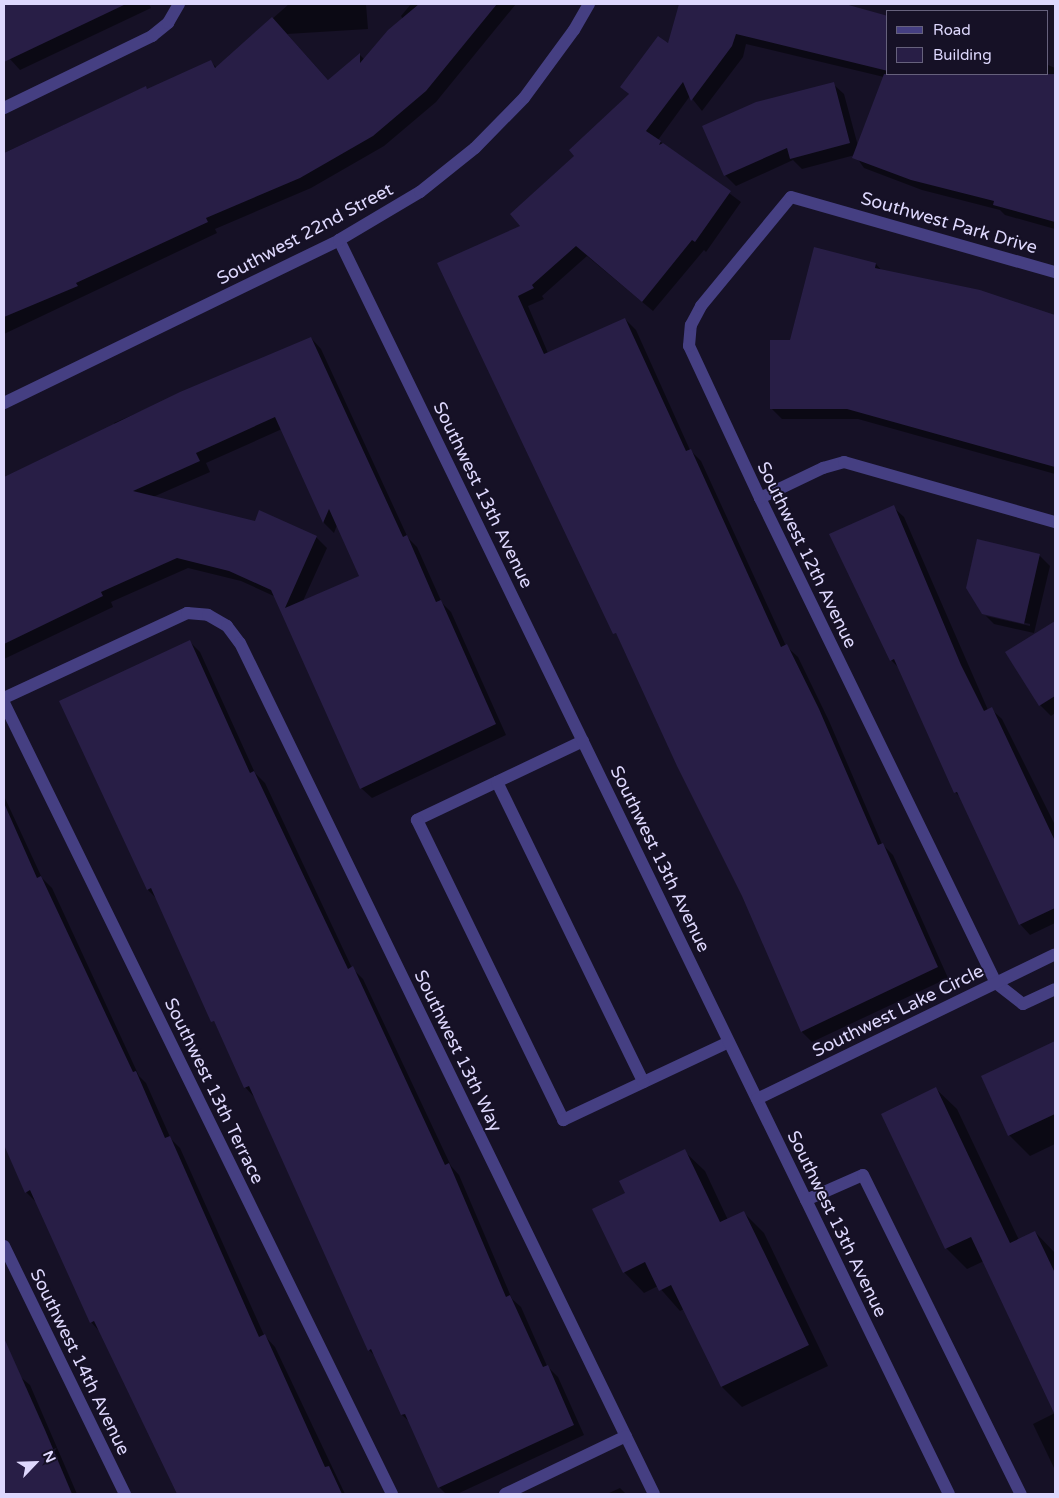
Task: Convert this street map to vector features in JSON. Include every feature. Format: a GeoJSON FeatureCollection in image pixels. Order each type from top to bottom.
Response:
{"type":"FeatureCollection","features":[{"type":"Feature","properties":{"kind":"street"},"geometry":{"type":"LineString","coordinates":[[4,108],[152,36],[168,23],[179,4]]}},
{"type":"Feature","properties":{"kind":"street","name":"Southwest 22nd Street"},"geometry":{"type":"LineString","coordinates":[[4,403],[339,240],[420,192],[475,148],[539,80],[589,4]]}},
{"type":"Feature","properties":{"kind":"street","name":"Southwest 12th Avenue"},"geometry":{"type":"LineString","coordinates":[[834,209],[791,197],[701,306],[691,325],[689,346],[760,498],[996,983]]}},
{"type":"Feature","properties":{"kind":"street","name":"Southwest Park Drive"},"geometry":{"type":"LineString","coordinates":[[834,209],[1055,272]]}},
{"type":"Feature","properties":{"kind":"street","name":"Southwest 13th Avenue"},"geometry":{"type":"LineString","coordinates":[[339,240],[949,1494]]}},
{"type":"Feature","properties":{"kind":"street"},"geometry":{"type":"LineString","coordinates":[[760,498],[823,468],[844,462],[1055,522]]}},
{"type":"Feature","properties":{"kind":"street","name":"Southwest 13th Way"},"geometry":{"type":"LineString","coordinates":[[4,698],[187,613],[208,615],[227,626],[244,651],[654,1494]]}},
{"type":"Feature","properties":{"kind":"street","name":"Southwest 13th Terrace"},"geometry":{"type":"LineString","coordinates":[[4,703],[392,1494]]}},
{"type":"Feature","properties":{"kind":"street"},"geometry":{"type":"LineString","coordinates":[[583,741],[418,820],[477,944],[563,1120],[729,1042]]}},
{"type":"Feature","properties":{"kind":"street"},"geometry":{"type":"LineString","coordinates":[[498,782],[643,1082]]}},
{"type":"Feature","properties":{"kind":"street","name":"Southwest Lake Circle"},"geometry":{"type":"LineString","coordinates":[[757,1099],[1055,954]]}},
{"type":"Feature","properties":{"kind":"street"},"geometry":{"type":"LineString","coordinates":[[996,983],[1024,1004],[1055,989]]}},
{"type":"Feature","properties":{"kind":"street"},"geometry":{"type":"LineString","coordinates":[[806,1200],[863,1174],[1021,1494]]}},
{"type":"Feature","properties":{"kind":"street","name":"Southwest 14th Avenue"},"geometry":{"type":"LineString","coordinates":[[4,1246],[126,1494]]}},
{"type":"Feature","properties":{"kind":"street"},"geometry":{"type":"LineString","coordinates":[[505,1494],[626,1436]]}},
{"type":"Feature","properties":{"kind":"building"},"geometry":{"type":"Polygon","coordinates":[[[4,4],[126,4],[4,62],[4,4]]]}},
{"type":"Feature","properties":{"kind":"building"},"geometry":{"type":"Polygon","coordinates":[[[419,4],[497,4],[426,91],[373,136],[300,178],[206,218],[208,222],[76,283],[78,286],[4,317],[4,153],[146,86],[147,89],[211,60],[215,68],[272,17],[328,80],[360,53],[360,63],[388,30],[419,4]]]}},
{"type":"Feature","properties":{"kind":"building"},"geometry":{"type":"Polygon","coordinates":[[[679,4],[845,4],[886,15],[886,71],[736,34],[732,46],[691,101],[683,82],[646,131],[661,141],[659,145],[663,143],[731,191],[695,242],[692,240],[642,302],[576,246],[532,285],[534,288],[518,296],[544,354],[625,318],[686,451],[691,449],[781,647],[787,644],[819,709],[878,845],[883,843],[938,967],[801,1032],[742,896],[677,766],[616,633],[613,634],[437,263],[520,226],[510,214],[574,156],[569,150],[629,94],[620,87],[658,36],[668,43],[679,4]]]}},
{"type":"Feature","properties":{"kind":"building"},"geometry":{"type":"Polygon","coordinates":[[[884,74],[1055,74],[1055,222],[993,205],[994,201],[911,180],[852,158],[884,74]]]}},
{"type":"Feature","properties":{"kind":"building"},"geometry":{"type":"Polygon","coordinates":[[[834,82],[850,143],[790,159],[787,148],[724,176],[702,126],[756,102],[834,82]]]}},
{"type":"Feature","properties":{"kind":"building"},"geometry":{"type":"Polygon","coordinates":[[[814,247],[876,263],[875,268],[980,290],[1055,315],[1055,467],[847,409],[770,409],[770,340],[790,340],[814,247]]]}},
{"type":"Feature","properties":{"kind":"building"},"geometry":{"type":"Polygon","coordinates":[[[311,337],[403,537],[407,535],[436,602],[441,600],[496,724],[360,789],[271,590],[229,571],[177,558],[101,592],[103,596],[4,644],[4,477],[180,392],[311,337]],[[275,417],[196,453],[200,461],[133,491],[255,521],[259,510],[317,536],[285,608],[359,576],[329,509],[323,523],[275,417]]]}},
{"type":"Feature","properties":{"kind":"building"},"geometry":{"type":"Polygon","coordinates":[[[894,505],[961,665],[984,711],[992,707],[1055,841],[1055,908],[1019,925],[957,792],[954,793],[894,659],[890,661],[829,534],[894,505]]]}},
{"type":"Feature","properties":{"kind":"building"},"geometry":{"type":"Polygon","coordinates":[[[977,539],[1040,554],[1024,624],[982,614],[966,588],[977,539]]]}},
{"type":"Feature","properties":{"kind":"building"},"geometry":{"type":"Polygon","coordinates":[[[1055,621],[1055,696],[1039,706],[1005,652],[1055,621]]]}},
{"type":"Feature","properties":{"kind":"building"},"geometry":{"type":"Polygon","coordinates":[[[190,640],[250,773],[254,771],[348,969],[353,966],[445,1165],[449,1163],[506,1297],[510,1295],[543,1367],[548,1365],[574,1425],[438,1488],[405,1414],[401,1415],[371,1349],[368,1351],[249,1086],[244,1088],[214,1021],[211,1022],[151,888],[147,890],[59,701],[190,640]]]}},
{"type":"Feature","properties":{"kind":"building"},"geometry":{"type":"Polygon","coordinates":[[[4,803],[37,878],[41,876],[133,1072],[136,1071],[165,1138],[170,1136],[259,1337],[265,1334],[325,1467],[329,1466],[342,1494],[177,1494],[94,1321],[90,1323],[30,1190],[25,1193],[4,1145],[4,803]]]}},
{"type":"Feature","properties":{"kind":"building"},"geometry":{"type":"Polygon","coordinates":[[[1055,1041],[1055,1114],[1008,1136],[981,1076],[1055,1041]]]}},
{"type":"Feature","properties":{"kind":"building"},"geometry":{"type":"Polygon","coordinates":[[[936,1087],[1010,1243],[1035,1231],[1055,1273],[1055,1415],[971,1237],[945,1249],[881,1114],[936,1087]]]}},
{"type":"Feature","properties":{"kind":"building"},"geometry":{"type":"Polygon","coordinates":[[[685,1149],[720,1222],[744,1211],[809,1345],[721,1387],[671,1285],[659,1291],[645,1262],[623,1273],[592,1209],[625,1193],[619,1181],[685,1149]]]}},
{"type":"Feature","properties":{"kind":"building"},"geometry":{"type":"Polygon","coordinates":[[[4,1338],[45,1430],[72,1494],[4,1494],[4,1338]]]}}]}
